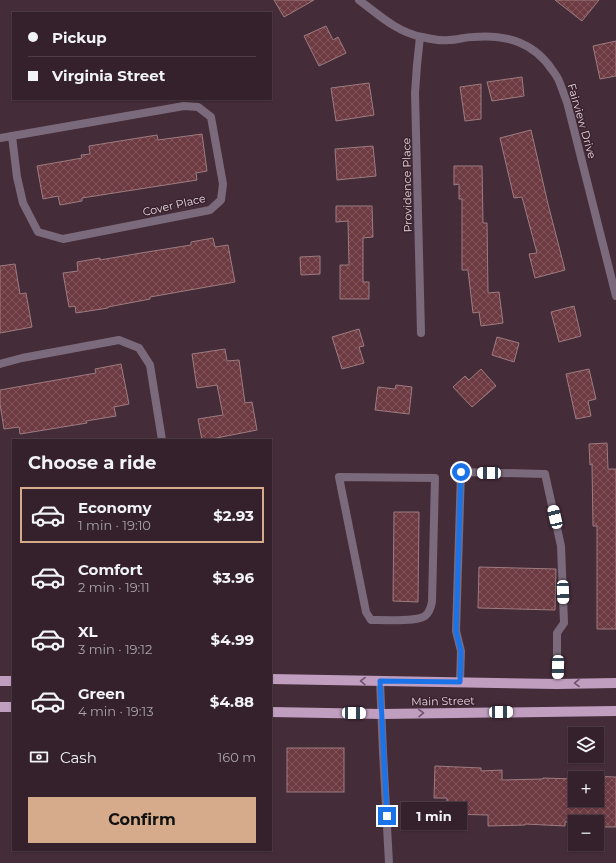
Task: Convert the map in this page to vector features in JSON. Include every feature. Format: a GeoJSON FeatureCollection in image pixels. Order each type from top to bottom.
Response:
{"type":"FeatureCollection","features":[{"type":"Feature","properties":{"kind":"main road","name":"Main Street"},"geometry":{"type":"LineString","coordinates":[[272,679],[557,684],[616,683]]}},
{"type":"Feature","properties":{"kind":"main road"},"geometry":{"type":"LineString","coordinates":[[0,681],[12,681]]}},
{"type":"Feature","properties":{"kind":"main road"},"geometry":{"type":"LineString","coordinates":[[0,707],[12,707]]}},
{"type":"Feature","properties":{"kind":"main road","name":"Main Street"},"geometry":{"type":"LineString","coordinates":[[272,712],[382,714],[616,711]]}},
{"type":"Feature","properties":{"kind":"street","name":"Fairview Drive"},"geometry":{"type":"LineString","coordinates":[[359,0],[389,24],[420,37],[449,40],[494,36],[514,40],[526,45],[536,52],[548,64],[559,80],[566,102],[616,296]]}},
{"type":"Feature","properties":{"kind":"street","name":"Providence Place"},"geometry":{"type":"LineString","coordinates":[[420,37],[415,93],[421,333]]}},
{"type":"Feature","properties":{"kind":"street","name":"Cover Place"},"geometry":{"type":"LineString","coordinates":[[0,138],[184,106],[198,107],[211,117],[224,184],[221,200],[210,210],[63,239],[38,232],[23,203],[17,177],[12,136]]}},
{"type":"Feature","properties":{"kind":"street"},"geometry":{"type":"LineString","coordinates":[[0,364],[22,358],[119,340],[139,348],[150,365],[162,439]]}},
{"type":"Feature","properties":{"kind":"street"},"geometry":{"type":"LineString","coordinates":[[460,682],[461,651],[456,631],[461,472],[545,474],[561,546],[564,623],[557,633],[557,684]]}},
{"type":"Feature","properties":{"kind":"street"},"geometry":{"type":"LineString","coordinates":[[339,477],[435,478],[432,602],[429,610],[426,616],[416,619],[371,620],[366,612],[339,477]]}},
{"type":"Feature","properties":{"kind":"street"},"geometry":{"type":"LineString","coordinates":[[380,681],[389,863]]}},
{"type":"Feature","properties":{"kind":"building"},"geometry":{"type":"Polygon","coordinates":[[[274,0],[314,0],[284,17],[274,0]]]}},
{"type":"Feature","properties":{"kind":"building"},"geometry":{"type":"Polygon","coordinates":[[[555,0],[599,0],[582,21],[555,0]]]}},
{"type":"Feature","properties":{"kind":"building"},"geometry":{"type":"Polygon","coordinates":[[[326,26],[333,40],[338,37],[346,53],[319,66],[304,36],[326,26]]]}},
{"type":"Feature","properties":{"kind":"building"},"geometry":{"type":"Polygon","coordinates":[[[616,41],[616,76],[600,79],[593,46],[616,41]]]}},
{"type":"Feature","properties":{"kind":"building"},"geometry":{"type":"Polygon","coordinates":[[[522,77],[524,96],[492,101],[487,82],[522,77]]]}},
{"type":"Feature","properties":{"kind":"building"},"geometry":{"type":"Polygon","coordinates":[[[369,83],[374,115],[336,121],[331,88],[369,83]]]}},
{"type":"Feature","properties":{"kind":"building"},"geometry":{"type":"Polygon","coordinates":[[[481,84],[481,119],[465,121],[460,87],[481,84]]]}},
{"type":"Feature","properties":{"kind":"building"},"geometry":{"type":"Polygon","coordinates":[[[531,130],[565,270],[535,278],[529,254],[537,253],[522,197],[514,198],[500,138],[531,130]]]}},
{"type":"Feature","properties":{"kind":"building"},"geometry":{"type":"Polygon","coordinates":[[[202,134],[207,171],[196,173],[197,180],[82,198],[82,201],[60,205],[58,196],[43,199],[37,166],[82,158],[81,155],[90,154],[89,146],[157,135],[158,140],[202,134]]]}},
{"type":"Feature","properties":{"kind":"building"},"geometry":{"type":"Polygon","coordinates":[[[373,146],[376,176],[337,180],[335,149],[373,146]]]}},
{"type":"Feature","properties":{"kind":"building"},"geometry":{"type":"Polygon","coordinates":[[[454,166],[482,166],[483,223],[487,223],[488,293],[499,292],[503,323],[481,326],[479,312],[473,313],[468,270],[462,270],[462,199],[459,199],[459,184],[454,185],[454,166]]]}},
{"type":"Feature","properties":{"kind":"building"},"geometry":{"type":"Polygon","coordinates":[[[336,206],[372,206],[373,237],[363,238],[363,282],[369,282],[369,299],[340,299],[340,265],[349,265],[348,221],[336,222],[336,206]]]}},
{"type":"Feature","properties":{"kind":"building"},"geometry":{"type":"Polygon","coordinates":[[[213,238],[215,247],[228,245],[235,282],[150,297],[150,299],[76,313],[75,306],[69,307],[63,273],[78,271],[77,262],[100,258],[100,260],[191,245],[191,242],[213,238]]]}},
{"type":"Feature","properties":{"kind":"building"},"geometry":{"type":"Polygon","coordinates":[[[320,256],[320,274],[301,275],[300,257],[320,256]]]}},
{"type":"Feature","properties":{"kind":"building"},"geometry":{"type":"Polygon","coordinates":[[[15,264],[20,294],[26,293],[32,327],[0,333],[0,266],[15,264]]]}},
{"type":"Feature","properties":{"kind":"building"},"geometry":{"type":"Polygon","coordinates":[[[574,306],[581,336],[559,342],[551,312],[574,306]]]}},
{"type":"Feature","properties":{"kind":"building"},"geometry":{"type":"Polygon","coordinates":[[[359,329],[364,346],[359,347],[364,363],[342,369],[332,337],[359,329]]]}},
{"type":"Feature","properties":{"kind":"building"},"geometry":{"type":"Polygon","coordinates":[[[497,337],[519,343],[514,362],[492,355],[497,337]]]}},
{"type":"Feature","properties":{"kind":"building"},"geometry":{"type":"Polygon","coordinates":[[[225,349],[227,361],[239,360],[245,403],[252,402],[257,430],[211,439],[202,439],[198,419],[223,415],[217,385],[197,388],[192,354],[225,349]]]}},
{"type":"Feature","properties":{"kind":"building"},"geometry":{"type":"Polygon","coordinates":[[[121,364],[129,404],[114,407],[116,416],[86,421],[87,423],[20,434],[19,427],[4,429],[0,404],[0,390],[96,373],[95,369],[121,364]]]}},
{"type":"Feature","properties":{"kind":"building"},"geometry":{"type":"Polygon","coordinates":[[[481,369],[496,386],[472,407],[453,387],[465,376],[469,380],[481,369]]]}},
{"type":"Feature","properties":{"kind":"building"},"geometry":{"type":"Polygon","coordinates":[[[589,369],[596,399],[588,401],[591,416],[576,419],[566,374],[589,369]]]}},
{"type":"Feature","properties":{"kind":"building"},"geometry":{"type":"Polygon","coordinates":[[[396,385],[412,387],[409,414],[375,410],[378,387],[395,389],[396,385]]]}},
{"type":"Feature","properties":{"kind":"building"},"geometry":{"type":"Polygon","coordinates":[[[607,443],[608,469],[616,469],[616,629],[597,629],[597,526],[593,526],[592,464],[590,465],[589,444],[607,443]]]}},
{"type":"Feature","properties":{"kind":"building"},"geometry":{"type":"Polygon","coordinates":[[[394,512],[419,512],[418,602],[393,601],[394,512]]]}},
{"type":"Feature","properties":{"kind":"building"},"geometry":{"type":"Polygon","coordinates":[[[479,567],[556,569],[555,610],[478,608],[479,567]]]}},
{"type":"Feature","properties":{"kind":"building"},"geometry":{"type":"Polygon","coordinates":[[[287,748],[344,748],[344,792],[287,792],[287,748]]]}},
{"type":"Feature","properties":{"kind":"building"},"geometry":{"type":"Polygon","coordinates":[[[435,766],[481,768],[481,771],[502,770],[502,780],[543,778],[568,779],[568,807],[604,807],[604,777],[616,777],[616,827],[604,827],[604,815],[568,815],[568,822],[565,822],[565,826],[525,824],[488,826],[488,815],[446,814],[447,798],[434,798],[435,766]]]}},
{"type":"Feature","properties":{"kind":"route"},"geometry":{"type":"LineString","coordinates":[[387,816],[380,681],[460,682],[461,651],[456,631],[461,472]]}}]}
